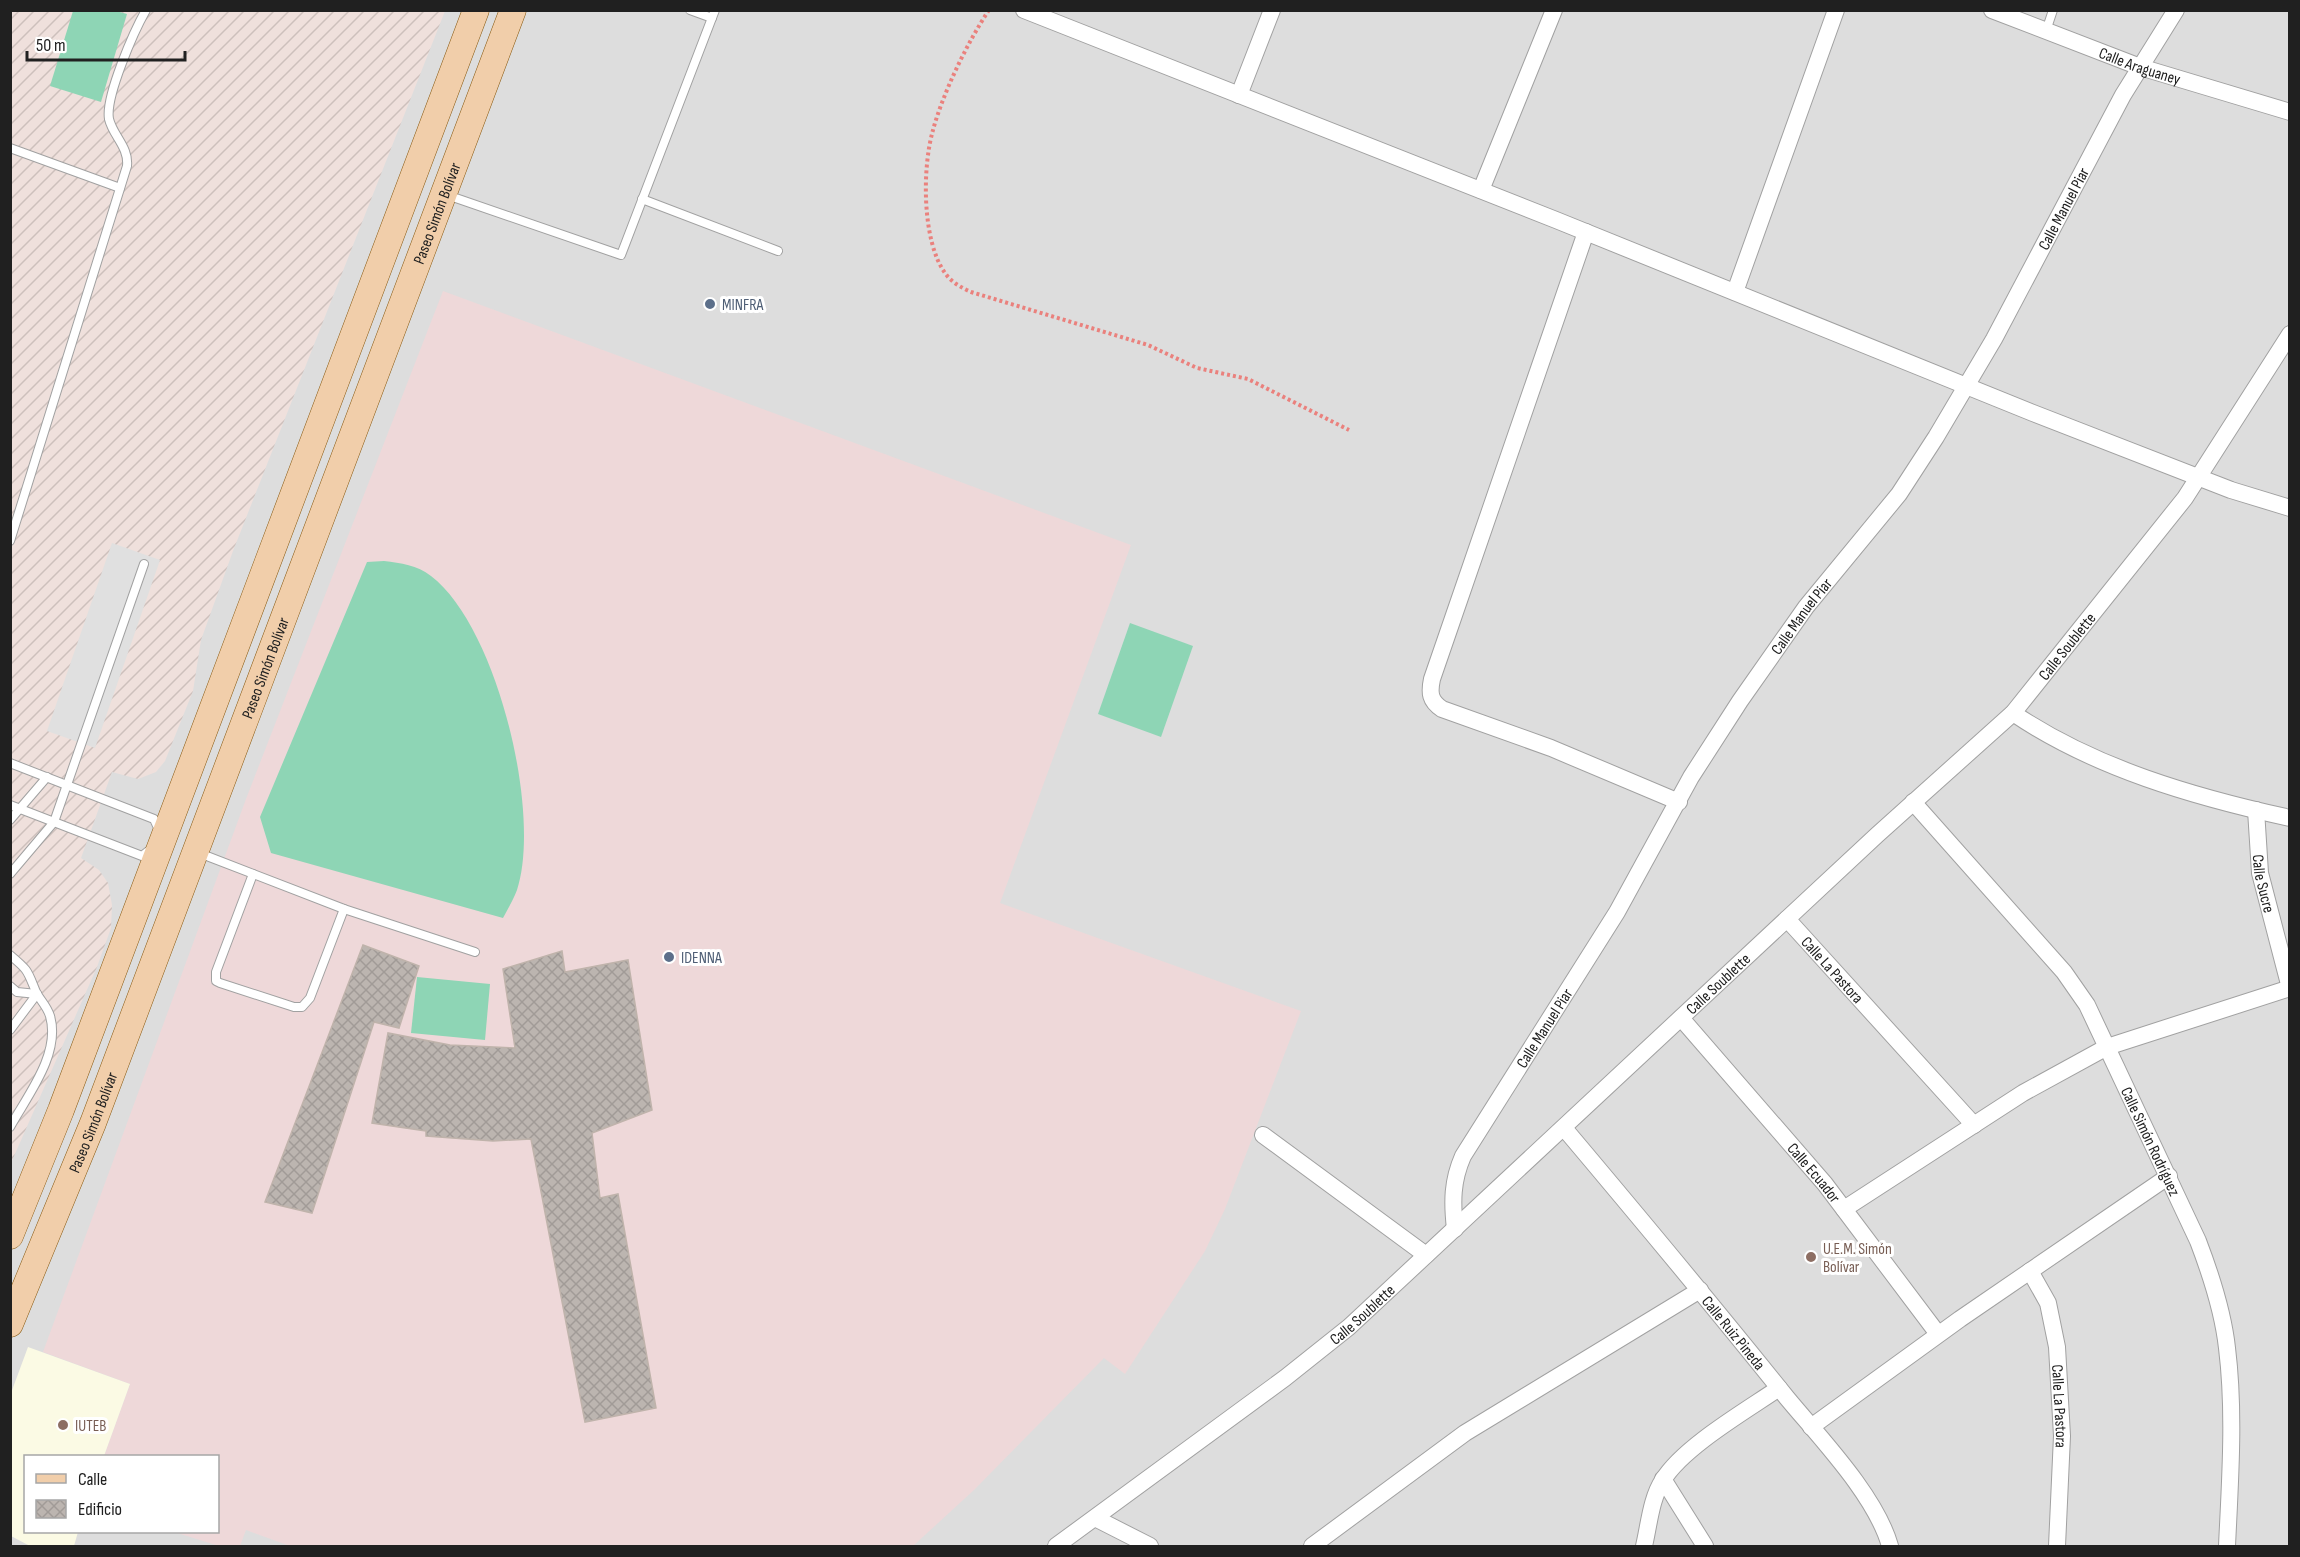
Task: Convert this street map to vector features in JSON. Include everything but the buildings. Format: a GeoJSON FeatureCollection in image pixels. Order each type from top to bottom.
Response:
{"type":"FeatureCollection","features":[{"type":"Feature","properties":{"kind":"main road","name":"Paseo Simón Bolívar"},"geometry":{"type":"LineString","coordinates":[[10,1236],[163,840],[476,10]]}},
{"type":"Feature","properties":{"kind":"main road","name":"Paseo Simón Bolívar"},"geometry":{"type":"LineString","coordinates":[[10,1324],[93,1123],[513,10]]}},
{"type":"Feature","properties":{"kind":"main road"},"geometry":{"type":"LineString","coordinates":[[163,840],[196,852]]}},
{"type":"Feature","properties":{"kind":"street"},"geometry":{"type":"LineString","coordinates":[[1024,10],[1481,190],[1966,386],[2198,477],[2289,508]]}},
{"type":"Feature","properties":{"kind":"street"},"geometry":{"type":"LineString","coordinates":[[1239,95],[1272,10]]}},
{"type":"Feature","properties":{"kind":"street"},"geometry":{"type":"LineString","coordinates":[[1481,190],[1554,10]]}},
{"type":"Feature","properties":{"kind":"street"},"geometry":{"type":"LineString","coordinates":[[1735,292],[1836,10]]}},
{"type":"Feature","properties":{"kind":"street","name":"Calle Araguaney"},"geometry":{"type":"LineString","coordinates":[[1992,10],[2140,67],[2289,112]]}},
{"type":"Feature","properties":{"kind":"street","name":"Calle Manuel Piar"},"geometry":{"type":"LineString","coordinates":[[1455,1229],[1452,1202],[1455,1175],[1463,1156],[1617,912],[1678,802],[1740,701],[1806,607],[1899,494],[1966,386],[2140,67],[2176,10]]}},
{"type":"Feature","properties":{"kind":"street"},"geometry":{"type":"LineString","coordinates":[[1586,232],[1436,668],[1430,696],[1434,704],[1442,709],[1551,748],[1678,802]]}},
{"type":"Feature","properties":{"kind":"street","name":"Calle Soublette"},"geometry":{"type":"LineString","coordinates":[[1056,1546],[1285,1378],[1349,1326],[1913,802],[2013,713],[2185,498],[2289,334]]}},
{"type":"Feature","properties":{"kind":"street"},"geometry":{"type":"LineString","coordinates":[[2013,713],[2070,748],[2188,792],[2289,818]]}},
{"type":"Feature","properties":{"kind":"street","name":"Calle Simón Rodríguez"},"geometry":{"type":"LineString","coordinates":[[1913,802],[2064,972],[2087,1005],[2169,1176],[2211,1275],[2227,1346],[2230,1384],[2227,1546]]}},
{"type":"Feature","properties":{"kind":"street","name":"Calle Sucre"},"geometry":{"type":"LineString","coordinates":[[2256,810],[2260,873],[2289,988]]}},
{"type":"Feature","properties":{"kind":"street","name":"Calle La Pastora"},"geometry":{"type":"LineString","coordinates":[[1787,919],[1974,1125]]}},
{"type":"Feature","properties":{"kind":"street"},"geometry":{"type":"LineString","coordinates":[[1844,1209],[2062,1070],[2107,1047],[2289,988]]}},
{"type":"Feature","properties":{"kind":"street","name":"Calle Ecuador"},"geometry":{"type":"LineString","coordinates":[[1681,1018],[1825,1184],[1938,1334]]}},
{"type":"Feature","properties":{"kind":"street","name":"Calle Ruiz Pineda"},"geometry":{"type":"LineString","coordinates":[[1564,1128],[1700,1290],[1869,1501],[1883,1525],[1890,1546]]}},
{"type":"Feature","properties":{"kind":"street"},"geometry":{"type":"LineString","coordinates":[[1263,1135],[1426,1255]]}},
{"type":"Feature","properties":{"kind":"street"},"geometry":{"type":"LineString","coordinates":[[1811,1427],[1938,1334],[2169,1176]]}},
{"type":"Feature","properties":{"kind":"street","name":"Calle La Pastora"},"geometry":{"type":"LineString","coordinates":[[2030,1271],[2048,1303],[2057,1347],[2062,1436],[2058,1546]]}},
{"type":"Feature","properties":{"kind":"street"},"geometry":{"type":"LineString","coordinates":[[1312,1546],[1465,1433],[1700,1290]]}},
{"type":"Feature","properties":{"kind":"street"},"geometry":{"type":"LineString","coordinates":[[1644,1546],[1657,1491],[1663,1479],[1704,1441],[1779,1388]]}},
{"type":"Feature","properties":{"kind":"street"},"geometry":{"type":"LineString","coordinates":[[1663,1479],[1705,1546]]}},
{"type":"Feature","properties":{"kind":"street"},"geometry":{"type":"LineString","coordinates":[[1095,1518],[1150,1546]]}},
{"type":"Feature","properties":{"kind":"lane"},"geometry":{"type":"LineString","coordinates":[[10,541],[128,160],[109,114],[130,40],[146,10]]}},
{"type":"Feature","properties":{"kind":"lane"},"geometry":{"type":"LineString","coordinates":[[444,194],[621,255],[713,14],[690,10]]}},
{"type":"Feature","properties":{"kind":"lane"},"geometry":{"type":"LineString","coordinates":[[2046,31],[2054,10]]}},
{"type":"Feature","properties":{"kind":"lane"},"geometry":{"type":"LineString","coordinates":[[10,148],[120,188]]}},
{"type":"Feature","properties":{"kind":"lane"},"geometry":{"type":"LineString","coordinates":[[642,199],[778,251]]}},
{"type":"Feature","properties":{"kind":"lane"},"geometry":{"type":"LineString","coordinates":[[10,874],[54,822],[144,564]]}},
{"type":"Feature","properties":{"kind":"lane"},"geometry":{"type":"LineString","coordinates":[[10,763],[154,819],[163,840],[142,856],[10,805]]}},
{"type":"Feature","properties":{"kind":"lane"},"geometry":{"type":"LineString","coordinates":[[10,820],[47,777]]}},
{"type":"Feature","properties":{"kind":"lane"},"geometry":{"type":"LineString","coordinates":[[196,852],[344,909],[475,952]]}},
{"type":"Feature","properties":{"kind":"lane"},"geometry":{"type":"LineString","coordinates":[[253,874],[216,972],[216,981],[220,983],[294,1007],[302,1007],[310,998],[344,909]]}},
{"type":"Feature","properties":{"kind":"lane"},"geometry":{"type":"LineString","coordinates":[[10,955],[30,972],[37,994],[50,1017],[50,1049],[10,1127]]}},
{"type":"Feature","properties":{"kind":"lane"},"geometry":{"type":"LineString","coordinates":[[10,986],[17,992],[37,994]]}},
{"type":"Feature","properties":{"kind":"lane"},"geometry":{"type":"LineString","coordinates":[[10,1030],[37,994]]}},
{"type":"Feature","properties":{"kind":"path"},"geometry":{"type":"LineString","coordinates":[[989,10],[945,97],[933,130],[928,153],[926,178],[932,242],[945,273],[959,286],[971,292],[1148,345],[1197,368],[1248,379],[1349,430]]}},
{"type":"Feature","properties":{"kind":"shaded area"},"geometry":{"type":"Polygon","coordinates":[[[11,11],[2289,11],[2289,1546],[11,1546],[11,11]]]}},
{"type":"Feature","properties":{"kind":"shaded area"},"geometry":{"type":"Polygon","coordinates":[[[11,11],[445,11],[233,551],[201,640],[193,691],[165,761],[156,772],[138,779],[112,772],[81,858],[99,870],[108,883],[112,905],[111,928],[97,967],[11,1163],[11,11]]]}},
{"type":"Feature","properties":{"kind":"shaded area","name":"IDENNA"},"geometry":{"type":"Polygon","coordinates":[[[443,291],[1131,545],[1000,903],[1301,1011],[1225,1209],[1205,1251],[1125,1374],[1104,1358],[974,1490],[913,1546],[290,1546],[246,1530],[240,1546],[219,1546],[177,1533],[219,1533],[219,1455],[104,1455],[130,1384],[43,1352],[246,799],[443,291]]]}},
{"type":"Feature","properties":{"kind":"shaded area"},"geometry":{"type":"Polygon","coordinates":[[[112,543],[160,560],[95,748],[47,731],[112,543]]]}},
{"type":"Feature","properties":{"kind":"shaded area","name":"IUTEB"},"geometry":{"type":"Polygon","coordinates":[[[28,1347],[130,1384],[104,1455],[24,1455],[24,1533],[78,1533],[74,1546],[30,1546],[11,1536],[11,1393],[28,1347]]]}},
{"type":"Feature","properties":{"kind":"green space"},"geometry":{"type":"Polygon","coordinates":[[[73,11],[116,11],[127,14],[101,102],[50,86],[73,11]]]}},
{"type":"Feature","properties":{"kind":"green space"},"geometry":{"type":"Polygon","coordinates":[[[384,561],[409,565],[426,572],[455,601],[476,635],[494,677],[508,723],[518,770],[523,815],[523,856],[517,890],[503,918],[271,853],[260,817],[367,562],[384,561]]]}},
{"type":"Feature","properties":{"kind":"green space"},"geometry":{"type":"Polygon","coordinates":[[[1130,623],[1193,646],[1161,737],[1098,714],[1130,623]]]}},
{"type":"Feature","properties":{"kind":"green space"},"geometry":{"type":"Polygon","coordinates":[[[417,977],[490,984],[485,1040],[411,1033],[417,977]]]}},
{"type":"Feature","properties":{"kind":"place","name":"MINFRA"},"geometry":{"type":"Point","coordinates":[710,304]}},
{"type":"Feature","properties":{"kind":"place","name":"IDENNA"},"geometry":{"type":"Point","coordinates":[669,957]}},
{"type":"Feature","properties":{"kind":"place","name":"U.E.M. Simón Bolívar"},"geometry":{"type":"Point","coordinates":[1811,1257]}},
{"type":"Feature","properties":{"kind":"place","name":"IUTEB"},"geometry":{"type":"Point","coordinates":[63,1425]}}]}
